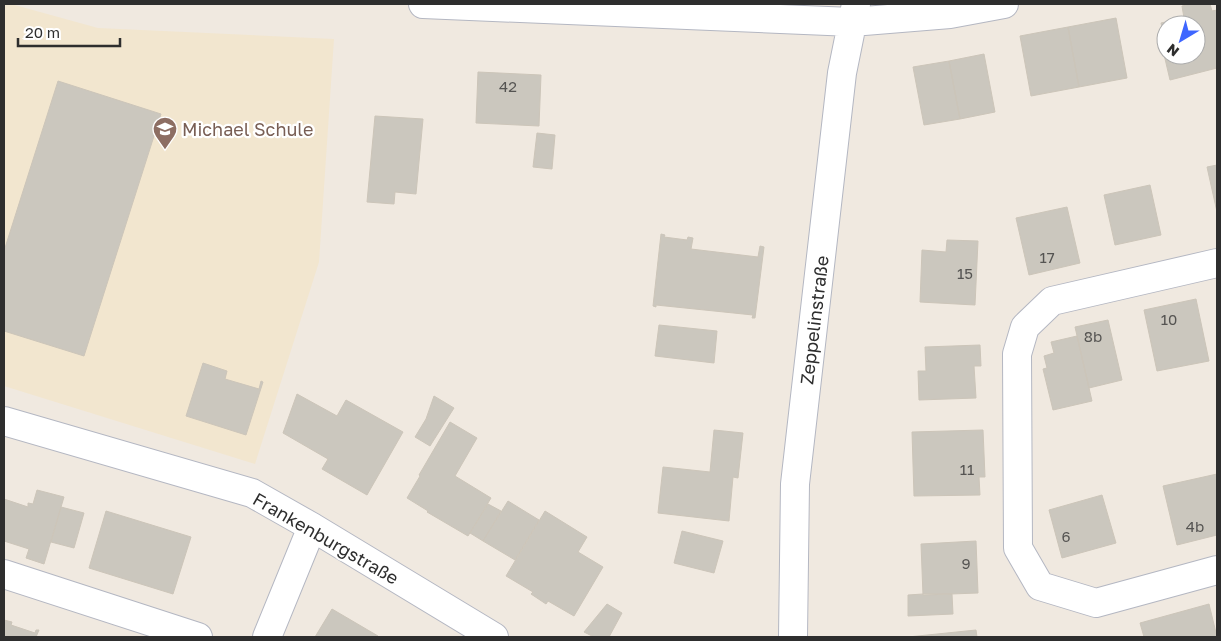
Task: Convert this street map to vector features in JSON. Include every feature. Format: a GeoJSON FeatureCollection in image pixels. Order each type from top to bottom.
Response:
{"type":"FeatureCollection","features":[{"type":"Feature","properties":{"kind":"street"},"geometry":{"type":"LineString","coordinates":[[423,4],[950,14],[1004,4]]}},
{"type":"Feature","properties":{"kind":"street","name":"Zeppelinstraße"},"geometry":{"type":"LineString","coordinates":[[794,637],[795,484],[842,73],[854,13]]}},
{"type":"Feature","properties":{"kind":"street"},"geometry":{"type":"LineString","coordinates":[[1217,263],[1052,301],[1025,327],[1018,354],[1018,548],[1040,586],[1096,603],[1217,570]]}},
{"type":"Feature","properties":{"kind":"street","name":"Frankenburgstraße"},"geometry":{"type":"LineString","coordinates":[[4,421],[252,493],[494,637]]}},
{"type":"Feature","properties":{"kind":"street"},"geometry":{"type":"LineString","coordinates":[[267,637],[312,527]]}},
{"type":"Feature","properties":{"kind":"street"},"geometry":{"type":"LineString","coordinates":[[4,574],[198,637]]}},
{"type":"Feature","properties":{"kind":"shaded area","name":"Michael Schule"},"geometry":{"type":"Polygon","coordinates":[[[4,4],[11,4],[98,28],[334,39],[319,262],[255,464],[4,386],[4,4]]]}},
{"type":"Feature","properties":{"kind":"building"},"geometry":{"type":"Polygon","coordinates":[[[1191,4],[1210,4],[1212,11],[1217,10],[1217,68],[1170,80],[1166,65],[1206,65],[1206,15],[1184,15],[1182,6],[1191,4]]]}},
{"type":"Feature","properties":{"kind":"building"},"geometry":{"type":"Polygon","coordinates":[[[1116,18],[1127,78],[1079,87],[1068,27],[1116,18]]]}},
{"type":"Feature","properties":{"kind":"building"},"geometry":{"type":"Polygon","coordinates":[[[1068,27],[1079,87],[1031,96],[1020,36],[1068,27]]]}},
{"type":"Feature","properties":{"kind":"building"},"geometry":{"type":"Polygon","coordinates":[[[984,54],[995,112],[960,119],[949,61],[984,54]]]}},
{"type":"Feature","properties":{"kind":"building"},"geometry":{"type":"Polygon","coordinates":[[[949,61],[960,119],[924,125],[913,67],[949,61]]]}},
{"type":"Feature","properties":{"kind":"building"},"geometry":{"type":"Polygon","coordinates":[[[478,72],[541,75],[539,126],[476,123],[478,72]]]}},
{"type":"Feature","properties":{"kind":"building"},"geometry":{"type":"Polygon","coordinates":[[[58,81],[161,114],[84,356],[4,331],[4,251],[58,81]]]}},
{"type":"Feature","properties":{"kind":"building"},"geometry":{"type":"Polygon","coordinates":[[[375,116],[423,119],[416,194],[395,192],[394,204],[367,202],[375,116]]]}},
{"type":"Feature","properties":{"kind":"building"},"geometry":{"type":"Polygon","coordinates":[[[537,133],[555,135],[552,169],[533,167],[537,133]]]}},
{"type":"Feature","properties":{"kind":"building"},"geometry":{"type":"Polygon","coordinates":[[[1217,165],[1217,212],[1207,167],[1217,165]]]}},
{"type":"Feature","properties":{"kind":"building"},"geometry":{"type":"Polygon","coordinates":[[[1150,185],[1161,235],[1115,245],[1104,195],[1150,185]]]}},
{"type":"Feature","properties":{"kind":"building"},"geometry":{"type":"Polygon","coordinates":[[[1067,207],[1080,263],[1029,275],[1016,218],[1067,207]]]}},
{"type":"Feature","properties":{"kind":"building"},"geometry":{"type":"Polygon","coordinates":[[[661,234],[665,235],[664,237],[687,240],[688,237],[693,238],[691,249],[758,257],[760,246],[764,247],[755,318],[752,318],[753,315],[653,306],[661,234]]]}},
{"type":"Feature","properties":{"kind":"building"},"geometry":{"type":"Polygon","coordinates":[[[947,240],[978,241],[975,305],[920,302],[922,250],[946,252],[947,240]]]}},
{"type":"Feature","properties":{"kind":"building"},"geometry":{"type":"Polygon","coordinates":[[[1196,299],[1209,361],[1157,371],[1144,310],[1196,299]]]}},
{"type":"Feature","properties":{"kind":"building"},"geometry":{"type":"Polygon","coordinates":[[[1108,320],[1122,380],[1089,388],[1075,327],[1108,320]]]}},
{"type":"Feature","properties":{"kind":"building"},"geometry":{"type":"Polygon","coordinates":[[[659,325],[717,331],[714,363],[655,356],[659,325]]]}},
{"type":"Feature","properties":{"kind":"building"},"geometry":{"type":"Polygon","coordinates":[[[1077,336],[1092,401],[1053,410],[1043,369],[1047,368],[1044,356],[1054,353],[1051,342],[1077,336]]]}},
{"type":"Feature","properties":{"kind":"building"},"geometry":{"type":"Polygon","coordinates":[[[980,345],[981,366],[974,366],[976,398],[919,400],[918,371],[926,371],[925,347],[980,345]]]}},
{"type":"Feature","properties":{"kind":"building"},"geometry":{"type":"Polygon","coordinates":[[[203,363],[227,371],[225,379],[259,389],[261,381],[263,382],[246,435],[186,416],[203,363]]]}},
{"type":"Feature","properties":{"kind":"building"},"geometry":{"type":"Polygon","coordinates":[[[297,394],[337,416],[346,400],[403,432],[367,495],[322,469],[328,459],[283,433],[297,394]]]}},
{"type":"Feature","properties":{"kind":"building"},"geometry":{"type":"Polygon","coordinates":[[[434,396],[454,408],[430,446],[415,437],[426,419],[434,396]]]}},
{"type":"Feature","properties":{"kind":"building"},"geometry":{"type":"Polygon","coordinates":[[[450,422],[477,438],[455,476],[491,498],[468,536],[407,498],[450,422]]]}},
{"type":"Feature","properties":{"kind":"building"},"geometry":{"type":"Polygon","coordinates":[[[714,430],[743,433],[738,478],[733,477],[729,521],[658,513],[663,467],[710,472],[714,430]]]}},
{"type":"Feature","properties":{"kind":"building"},"geometry":{"type":"Polygon","coordinates":[[[983,430],[985,477],[979,477],[980,495],[914,496],[912,432],[983,430]]]}},
{"type":"Feature","properties":{"kind":"building"},"geometry":{"type":"Polygon","coordinates":[[[1217,474],[1217,535],[1177,545],[1163,486],[1217,474]]]}},
{"type":"Feature","properties":{"kind":"building"},"geometry":{"type":"Polygon","coordinates":[[[37,490],[64,497],[44,564],[26,558],[29,549],[4,541],[4,499],[28,507],[28,503],[33,504],[37,490]]]}},
{"type":"Feature","properties":{"kind":"building"},"geometry":{"type":"Polygon","coordinates":[[[1102,495],[1116,543],[1062,558],[1049,510],[1102,495]]]}},
{"type":"Feature","properties":{"kind":"building"},"geometry":{"type":"Polygon","coordinates":[[[508,501],[539,520],[515,560],[483,541],[508,501]]]}},
{"type":"Feature","properties":{"kind":"building"},"geometry":{"type":"Polygon","coordinates":[[[488,504],[501,511],[483,541],[470,533],[488,504]]]}},
{"type":"Feature","properties":{"kind":"building"},"geometry":{"type":"Polygon","coordinates":[[[61,507],[84,513],[74,548],[51,542],[61,507]]]}},
{"type":"Feature","properties":{"kind":"building"},"geometry":{"type":"Polygon","coordinates":[[[106,511],[191,537],[173,594],[89,568],[106,511]]]}},
{"type":"Feature","properties":{"kind":"building"},"geometry":{"type":"Polygon","coordinates":[[[545,511],[587,537],[578,552],[603,567],[574,616],[548,601],[546,604],[531,594],[533,592],[506,576],[545,511]]]}},
{"type":"Feature","properties":{"kind":"building"},"geometry":{"type":"Polygon","coordinates":[[[682,531],[723,541],[714,573],[674,563],[682,531]]]}},
{"type":"Feature","properties":{"kind":"building"},"geometry":{"type":"Polygon","coordinates":[[[976,541],[978,593],[923,595],[921,544],[976,541]]]}},
{"type":"Feature","properties":{"kind":"building"},"geometry":{"type":"Polygon","coordinates":[[[952,594],[953,614],[908,616],[908,595],[952,594]]]}},
{"type":"Feature","properties":{"kind":"building"},"geometry":{"type":"Polygon","coordinates":[[[607,604],[622,613],[609,637],[594,637],[584,632],[607,604]]]}},
{"type":"Feature","properties":{"kind":"building"},"geometry":{"type":"Polygon","coordinates":[[[1209,604],[1217,637],[1144,637],[1140,623],[1209,604]]]}},
{"type":"Feature","properties":{"kind":"building"},"geometry":{"type":"Polygon","coordinates":[[[332,609],[378,636],[315,637],[332,609]]]}},
{"type":"Feature","properties":{"kind":"building"},"geometry":{"type":"Polygon","coordinates":[[[4,620],[12,622],[11,625],[35,633],[36,630],[39,630],[36,637],[4,637],[4,620]]]}},
{"type":"Feature","properties":{"kind":"building"},"geometry":{"type":"Polygon","coordinates":[[[976,630],[977,637],[908,637],[976,630]]]}},
{"type":"Feature","properties":{"kind":"place","name":"Michael Schule"},"geometry":{"type":"Point","coordinates":[165,150]}}]}
